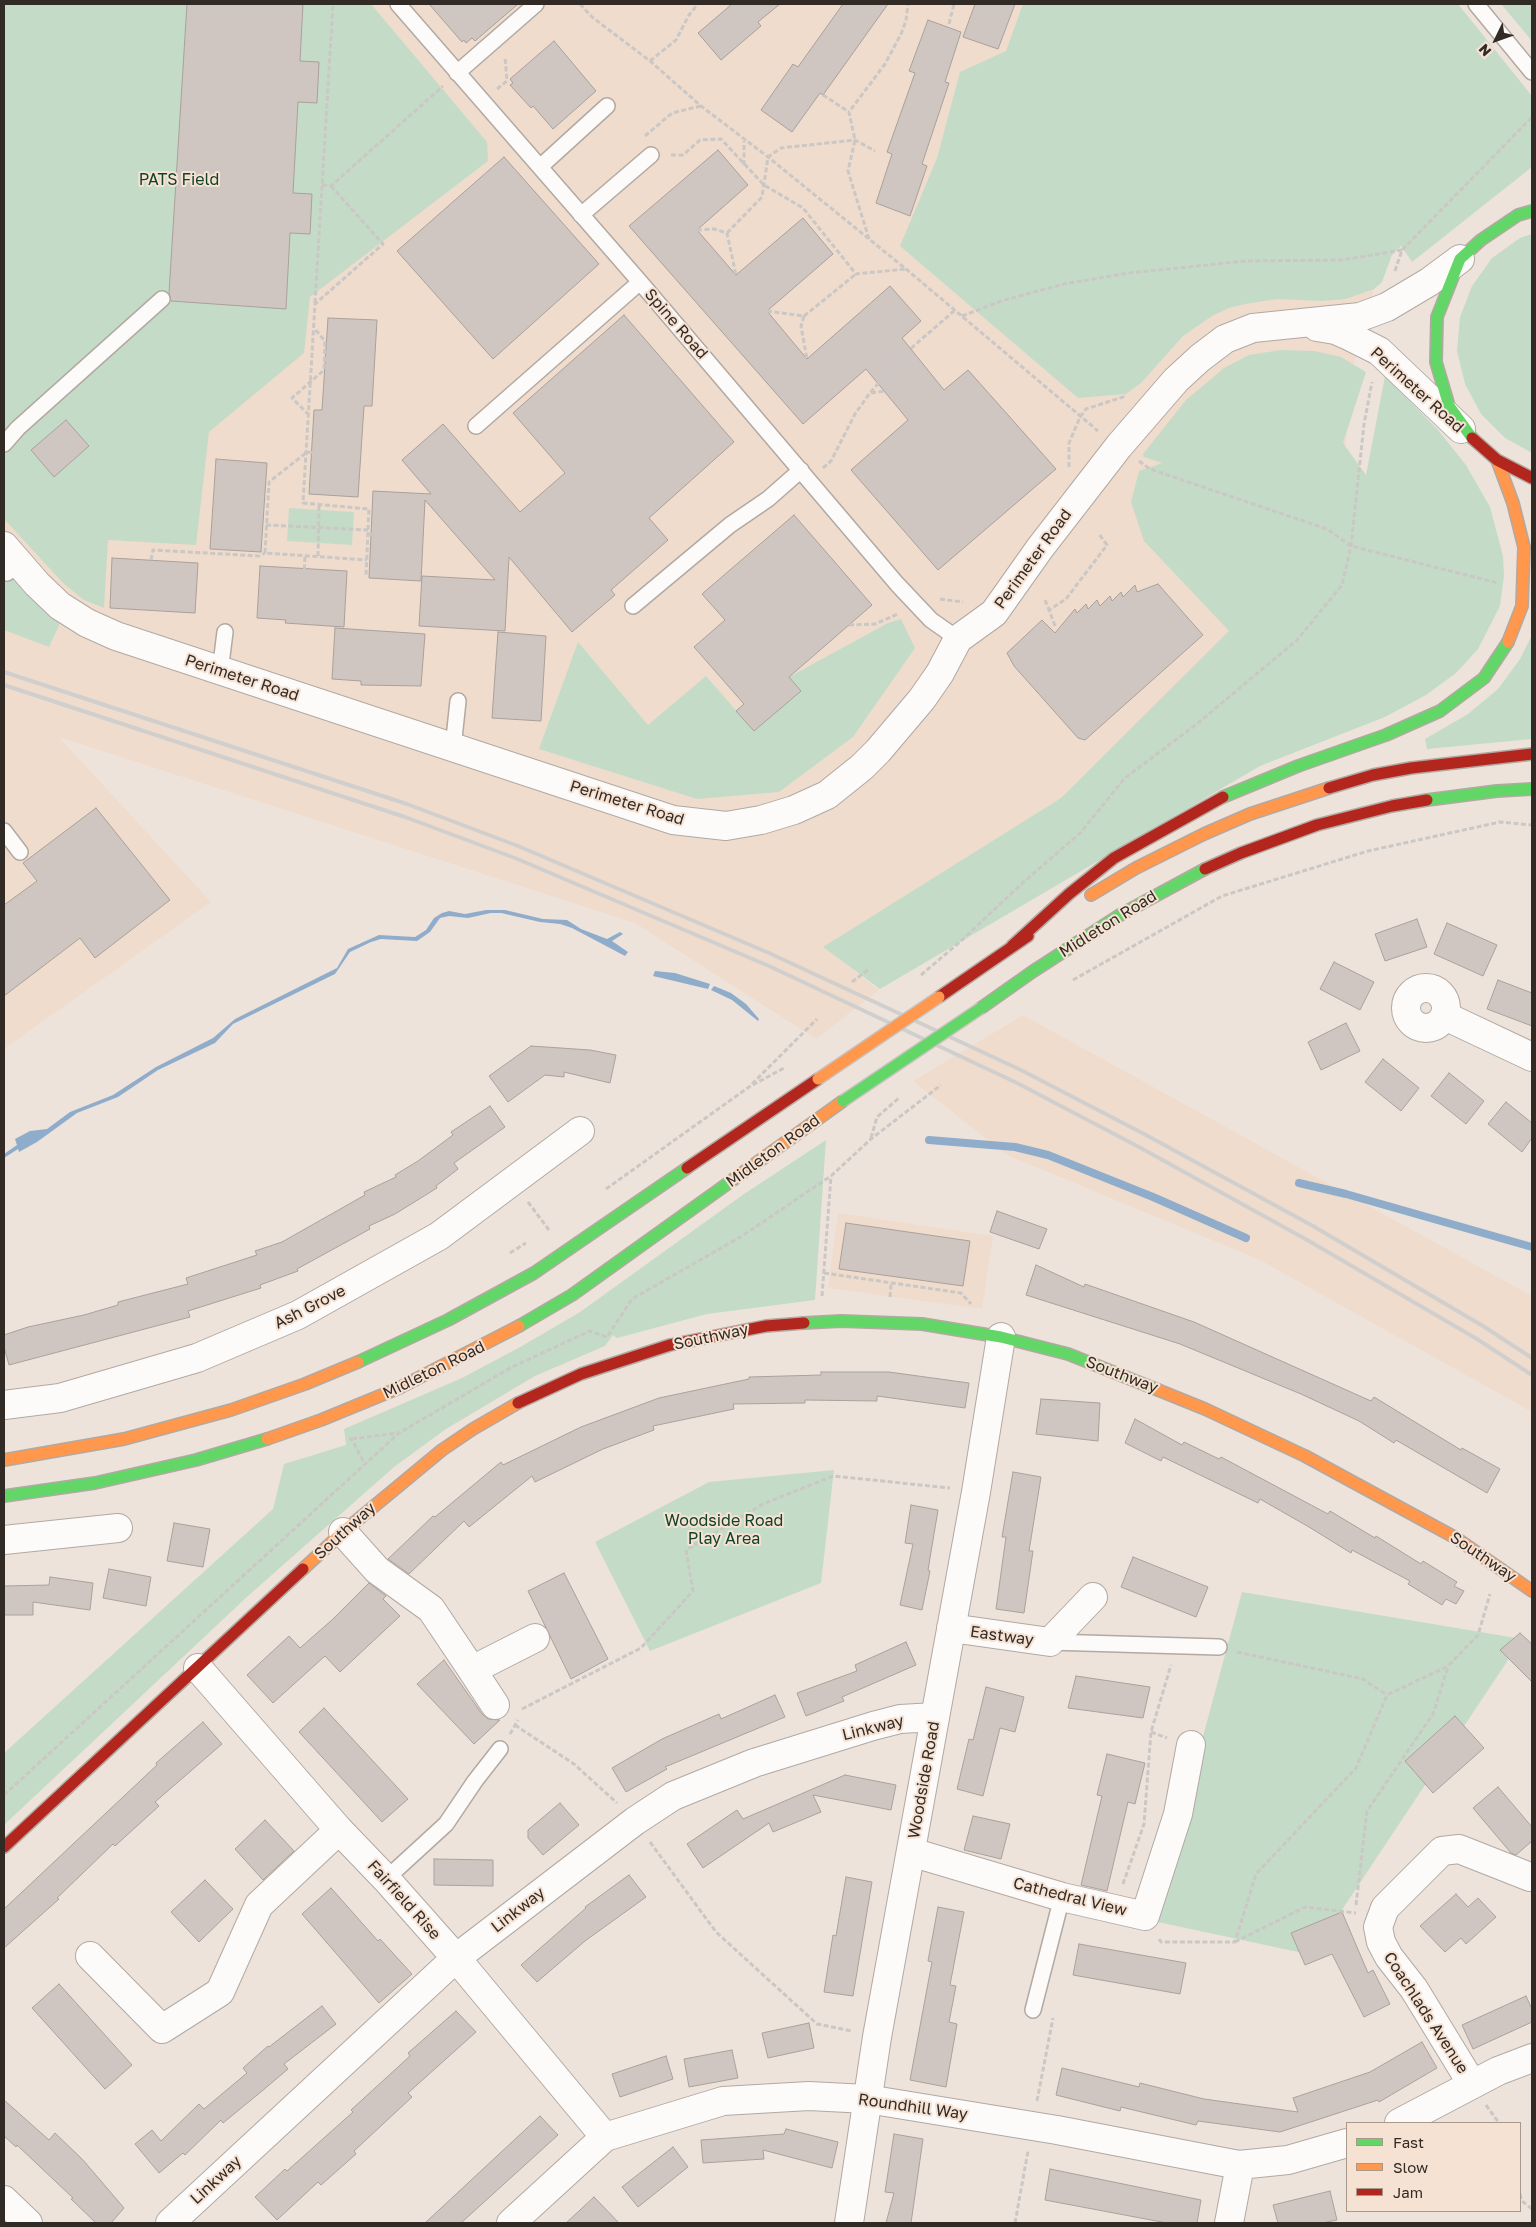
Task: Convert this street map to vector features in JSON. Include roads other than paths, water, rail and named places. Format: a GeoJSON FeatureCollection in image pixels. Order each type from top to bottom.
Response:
{"type":"FeatureCollection","features":[{"type":"Feature","properties":{"kind":"main road"},"geometry":{"type":"LineString","coordinates":[[1532,199],[1518,215],[1481,240],[1460,260],[1438,317],[1436,362],[1450,406],[1476,443],[1497,460],[1532,478]]}},
{"type":"Feature","properties":{"kind":"main road"},"geometry":{"type":"LineString","coordinates":[[1518,215],[1532,211]]}},
{"type":"Feature","properties":{"kind":"main road"},"geometry":{"type":"LineString","coordinates":[[1012,946],[1069,894],[1114,858],[1164,829],[1232,793],[1298,766],[1386,735],[1440,711],[1484,678],[1506,646],[1522,606],[1524,546],[1513,503],[1497,460]]}},
{"type":"Feature","properties":{"kind":"main road","name":"Midleton Road"},"geometry":{"type":"LineString","coordinates":[[4,1460],[124,1439],[231,1410],[305,1384],[389,1349],[457,1316],[534,1273],[1012,946],[1077,904],[1136,868],[1204,834],[1250,814],[1358,779],[1411,768],[1532,754]]}},
{"type":"Feature","properties":{"kind":"main road","name":"Midleton Road"},"geometry":{"type":"LineString","coordinates":[[4,1496],[95,1483],[196,1460],[296,1430],[399,1388],[502,1336],[572,1294],[843,1101],[1032,972],[1120,915],[1166,889],[1240,853],[1317,825],[1392,806],[1487,792],[1532,789]]}},
{"type":"Feature","properties":{"kind":"main road","name":"Southway"},"geometry":{"type":"LineString","coordinates":[[4,1847],[343,1532],[422,1465],[474,1428],[528,1398],[581,1374],[637,1355],[712,1335],[757,1328],[841,1321],[922,1324],[1001,1337],[1068,1354],[1152,1386],[1306,1456],[1456,1538],[1532,1591]]}},
{"type":"Feature","properties":{"kind":"street","name":"Perimeter Road"},"geometry":{"type":"LineString","coordinates":[[9,560],[51,599],[87,623],[116,636],[673,820],[726,826],[761,820],[794,810],[826,795],[862,768],[922,699],[940,673],[958,639],[994,614],[1119,446],[1176,380],[1225,339],[1253,328],[1360,317],[1387,307],[1429,282],[1460,260]]}},
{"type":"Feature","properties":{"kind":"street","name":"Perimeter Road"},"geometry":{"type":"LineString","coordinates":[[1298,324],[1335,330],[1379,351],[1476,443]]}},
{"type":"Feature","properties":{"kind":"street"},"geometry":{"type":"LineString","coordinates":[[1445,1016],[1532,1057]]}},
{"type":"Feature","properties":{"kind":"street","name":"Ash Grove"},"geometry":{"type":"LineString","coordinates":[[4,1405],[60,1398],[197,1358],[298,1315],[438,1236],[580,1131]]}},
{"type":"Feature","properties":{"kind":"street","name":"Woodside Road"},"geometry":{"type":"LineString","coordinates":[[849,2223],[867,2099],[1001,1337]]}},
{"type":"Feature","properties":{"kind":"street"},"geometry":{"type":"LineString","coordinates":[[4,1540],[118,1528]]}},
{"type":"Feature","properties":{"kind":"street"},"geometry":{"type":"LineString","coordinates":[[343,1532],[377,1570],[431,1609],[495,1705]]}},
{"type":"Feature","properties":{"kind":"street","name":"Eastway"},"geometry":{"type":"LineString","coordinates":[[951,1628],[1050,1642],[1093,1596]]}},
{"type":"Feature","properties":{"kind":"street"},"geometry":{"type":"LineString","coordinates":[[472,1670],[535,1638]]}},
{"type":"Feature","properties":{"kind":"street","name":"Fairfield Rise"},"geometry":{"type":"LineString","coordinates":[[198,1668],[339,1830],[456,1958],[605,2138]]}},
{"type":"Feature","properties":{"kind":"street","name":"Linkway"},"geometry":{"type":"LineString","coordinates":[[170,2223],[456,1958],[635,1821],[674,1796],[754,1763],[891,1722],[935,1717]]}},
{"type":"Feature","properties":{"kind":"street","name":"Cathedral View"},"geometry":{"type":"LineString","coordinates":[[911,1852],[1062,1897],[1145,1916],[1178,1814],[1191,1745]]}},
{"type":"Feature","properties":{"kind":"street"},"geometry":{"type":"LineString","coordinates":[[90,1956],[162,2029],[220,1992],[259,1906],[339,1830]]}},
{"type":"Feature","properties":{"kind":"street","name":"Coachlads Avenue"},"geometry":{"type":"LineString","coordinates":[[1472,2084],[1414,1989],[1389,1957],[1366,1920],[1385,1908],[1442,1851],[1459,1849],[1530,1878]]}},
{"type":"Feature","properties":{"kind":"street"},"geometry":{"type":"LineString","coordinates":[[1401,2122],[1498,2071],[1532,2058]]}},
{"type":"Feature","properties":{"kind":"street","name":"Roundhill Way"},"geometry":{"type":"LineString","coordinates":[[511,2223],[605,2138],[723,2101],[809,2096],[867,2099],[1032,2126],[1240,2165],[1288,2160],[1346,2143]]}},
{"type":"Feature","properties":{"kind":"street"},"geometry":{"type":"LineString","coordinates":[[1229,2223],[1240,2165]]}},
{"type":"Feature","properties":{"kind":"street"},"geometry":{"type":"LineString","coordinates":[[4,2200],[28,2223]]}},
{"type":"Feature","properties":{"kind":"lane","name":"Spine Road"},"geometry":{"type":"LineString","coordinates":[[398,4],[640,282],[897,584],[931,620],[958,639]]}},
{"type":"Feature","properties":{"kind":"lane"},"geometry":{"type":"LineString","coordinates":[[457,73],[536,4]]}},
{"type":"Feature","properties":{"kind":"lane"},"geometry":{"type":"LineString","coordinates":[[1476,4],[1532,72]]}},
{"type":"Feature","properties":{"kind":"lane"},"geometry":{"type":"LineString","coordinates":[[540,167],[607,106]]}},
{"type":"Feature","properties":{"kind":"lane"},"geometry":{"type":"LineString","coordinates":[[581,215],[651,155]]}},
{"type":"Feature","properties":{"kind":"lane"},"geometry":{"type":"LineString","coordinates":[[476,426],[640,282]]}},
{"type":"Feature","properties":{"kind":"lane"},"geometry":{"type":"LineString","coordinates":[[4,444],[18,428],[162,299]]}},
{"type":"Feature","properties":{"kind":"lane"},"geometry":{"type":"LineString","coordinates":[[633,606],[730,525],[805,475]]}},
{"type":"Feature","properties":{"kind":"lane"},"geometry":{"type":"LineString","coordinates":[[217,670],[222,656],[225,632]]}},
{"type":"Feature","properties":{"kind":"lane"},"geometry":{"type":"LineString","coordinates":[[453,748],[458,701]]}},
{"type":"Feature","properties":{"kind":"lane"},"geometry":{"type":"LineString","coordinates":[[4,831],[20,852]]}},
{"type":"Feature","properties":{"kind":"lane"},"geometry":{"type":"LineString","coordinates":[[1050,1642],[1177,1645],[1219,1648]]}},
{"type":"Feature","properties":{"kind":"lane"},"geometry":{"type":"LineString","coordinates":[[386,1880],[446,1824],[475,1781],[500,1749]]}},
{"type":"Feature","properties":{"kind":"lane"},"geometry":{"type":"LineString","coordinates":[[1033,2010],[1062,1897]]}},
{"type":"Feature","properties":{"kind":"water"},"geometry":{"type":"Polygon","coordinates":[[[486,910],[505,910],[543,919],[567,920],[581,929],[607,939],[620,932],[623,934],[612,941],[628,952],[625,956],[572,928],[560,924],[540,922],[501,913],[468,918],[449,916],[440,918],[430,932],[417,941],[381,939],[350,952],[335,974],[233,1024],[215,1043],[158,1070],[118,1097],[77,1113],[37,1142],[19,1152],[18,1149],[4,1158],[4,1154],[17,1145],[15,1139],[30,1131],[47,1129],[70,1112],[113,1095],[156,1067],[213,1038],[235,1019],[337,968],[348,949],[379,935],[415,937],[426,930],[434,918],[449,911],[465,914],[486,910]]]}},
{"type":"Feature","properties":{"kind":"water"},"geometry":{"type":"Polygon","coordinates":[[[655,971],[675,973],[710,984],[708,989],[653,976],[655,971]]]}},
{"type":"Feature","properties":{"kind":"water"},"geometry":{"type":"Polygon","coordinates":[[[714,986],[731,993],[746,1004],[759,1019],[758,1021],[732,1000],[711,990],[714,986]]]}},
{"type":"Feature","properties":{"kind":"waterway"},"geometry":{"type":"LineString","coordinates":[[929,1140],[1015,1147],[1048,1155],[1153,1197],[1246,1238]]}},
{"type":"Feature","properties":{"kind":"waterway"},"geometry":{"type":"LineString","coordinates":[[1299,1183],[1346,1194],[1532,1247]]}},
{"type":"Feature","properties":{"kind":"railway"},"geometry":{"type":"LineString","coordinates":[[4,672],[407,804],[518,846],[769,953],[1021,1070],[1146,1135],[1313,1226],[1483,1326],[1532,1358]]}},
{"type":"Feature","properties":{"kind":"railway"},"geometry":{"type":"LineString","coordinates":[[4,685],[405,817],[515,858],[769,966],[1017,1083],[1139,1147],[1309,1241],[1477,1339],[1532,1375]]}},
{"type":"Feature","properties":{"kind":"park label","name":"PATS Field"},"geometry":{"type":"Point","coordinates":[179,180]}},
{"type":"Feature","properties":{"kind":"park label","name":"Woodside Road Play Area"},"geometry":{"type":"Point","coordinates":[724,1530]}}]}
